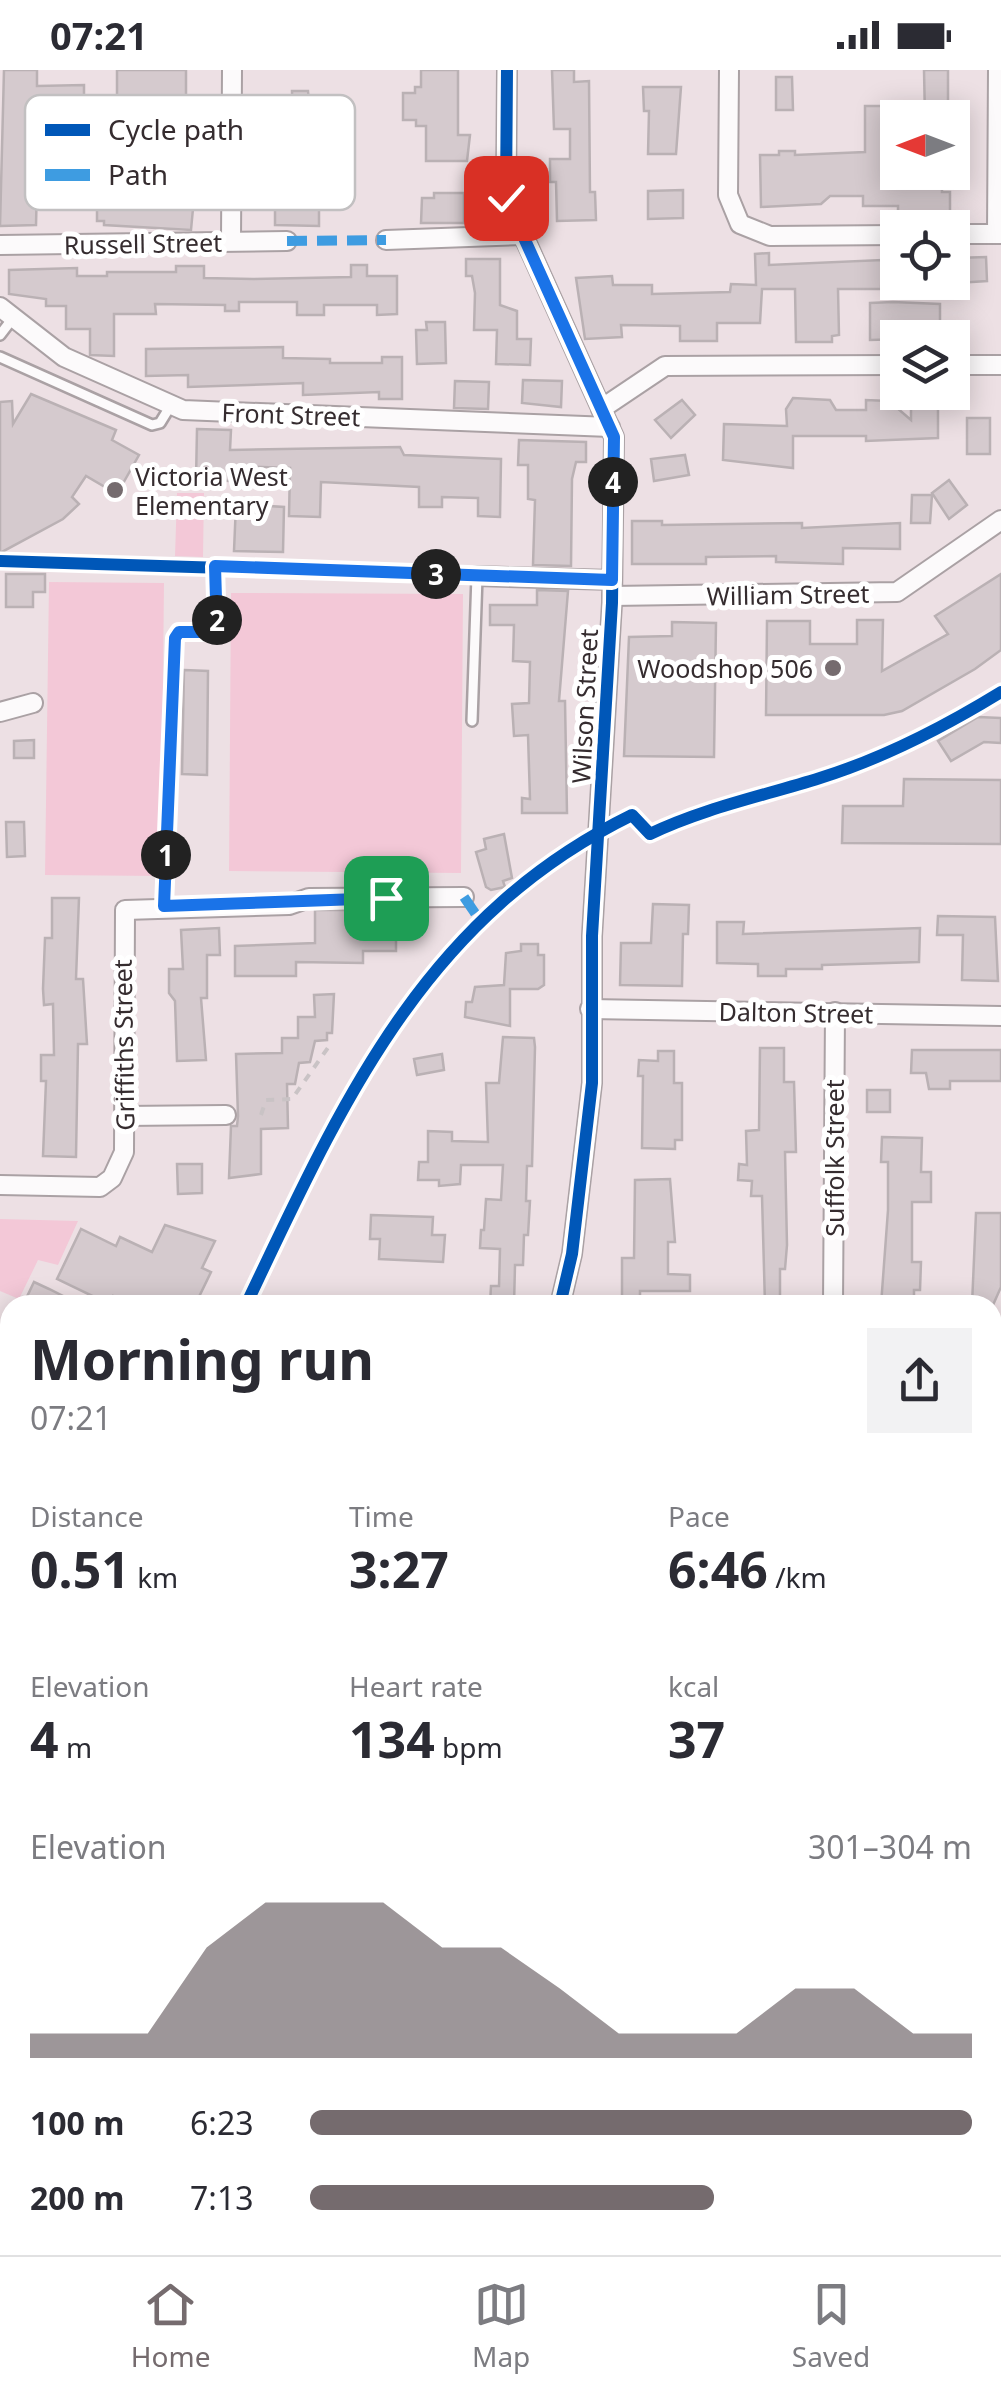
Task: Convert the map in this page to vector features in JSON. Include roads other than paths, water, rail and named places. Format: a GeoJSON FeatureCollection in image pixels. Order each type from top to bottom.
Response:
{"type":"FeatureCollection","features":[{"type":"Feature","properties":{"kind":"street","name":"Wilson Street"},"geometry":{"type":"LineString","coordinates":[[506,70],[506,198],[614,437],[612,588],[590,1009],[592,1083],[572,1254],[562,1295]]}},
{"type":"Feature","properties":{"kind":"street"},"geometry":{"type":"LineString","coordinates":[[729,70],[728,195],[740,224],[770,236],[880,235]]}},
{"type":"Feature","properties":{"kind":"street"},"geometry":{"type":"LineString","coordinates":[[970,234],[999,234],[998,70]]}},
{"type":"Feature","properties":{"kind":"street"},"geometry":{"type":"LineString","coordinates":[[232,210],[232,241]]}},
{"type":"Feature","properties":{"kind":"street"},"geometry":{"type":"LineString","coordinates":[[386,240],[523,236]]}},
{"type":"Feature","properties":{"kind":"street","name":"Russell Street"},"geometry":{"type":"LineString","coordinates":[[0,246],[287,241]]}},
{"type":"Feature","properties":{"kind":"street","name":"Front Street"},"geometry":{"type":"LineString","coordinates":[[7,312],[64,356],[183,410],[610,427]]}},
{"type":"Feature","properties":{"kind":"street"},"geometry":{"type":"LineString","coordinates":[[602,409],[666,366],[880,365]]}},
{"type":"Feature","properties":{"kind":"street"},"geometry":{"type":"LineString","coordinates":[[970,365],[1001,365]]}},
{"type":"Feature","properties":{"kind":"street","name":"William Street"},"geometry":{"type":"LineString","coordinates":[[477,576],[612,588],[897,592],[1001,520]]}},
{"type":"Feature","properties":{"kind":"street"},"geometry":{"type":"LineString","coordinates":[[0,712],[33,703]]}},
{"type":"Feature","properties":{"kind":"street"},"geometry":{"type":"LineString","coordinates":[[164,906],[464,897]]}},
{"type":"Feature","properties":{"kind":"street","name":"Griffiths Street"},"geometry":{"type":"LineString","coordinates":[[0,1185],[100,1186],[112,1178],[124,1152],[125,910],[164,906]]}},
{"type":"Feature","properties":{"kind":"street","name":"Dalton Street"},"geometry":{"type":"LineString","coordinates":[[590,1009],[1001,1016]]}},
{"type":"Feature","properties":{"kind":"street","name":"Suffolk Street"},"geometry":{"type":"LineString","coordinates":[[833,1295],[835,1012]]}},
{"type":"Feature","properties":{"kind":"street"},"geometry":{"type":"LineString","coordinates":[[124,1116],[226,1115]]}},
{"type":"Feature","properties":{"kind":"lane"},"geometry":{"type":"LineString","coordinates":[[0,335],[7,312]]}},
{"type":"Feature","properties":{"kind":"lane"},"geometry":{"type":"LineString","coordinates":[[0,356],[152,425],[160,423],[171,405]]}},
{"type":"Feature","properties":{"kind":"lane"},"geometry":{"type":"LineString","coordinates":[[472,722],[477,576]]}},
{"type":"Feature","properties":{"kind":"lane"},"geometry":{"type":"LineString","coordinates":[[164,906],[170,711]]}},
{"type":"Feature","properties":{"kind":"place","name":"Victoria West Elementary"},"geometry":{"type":"Point","coordinates":[115,490]}},
{"type":"Feature","properties":{"kind":"place","name":"Woodshop 506"},"geometry":{"type":"Point","coordinates":[833,668]}}]}
